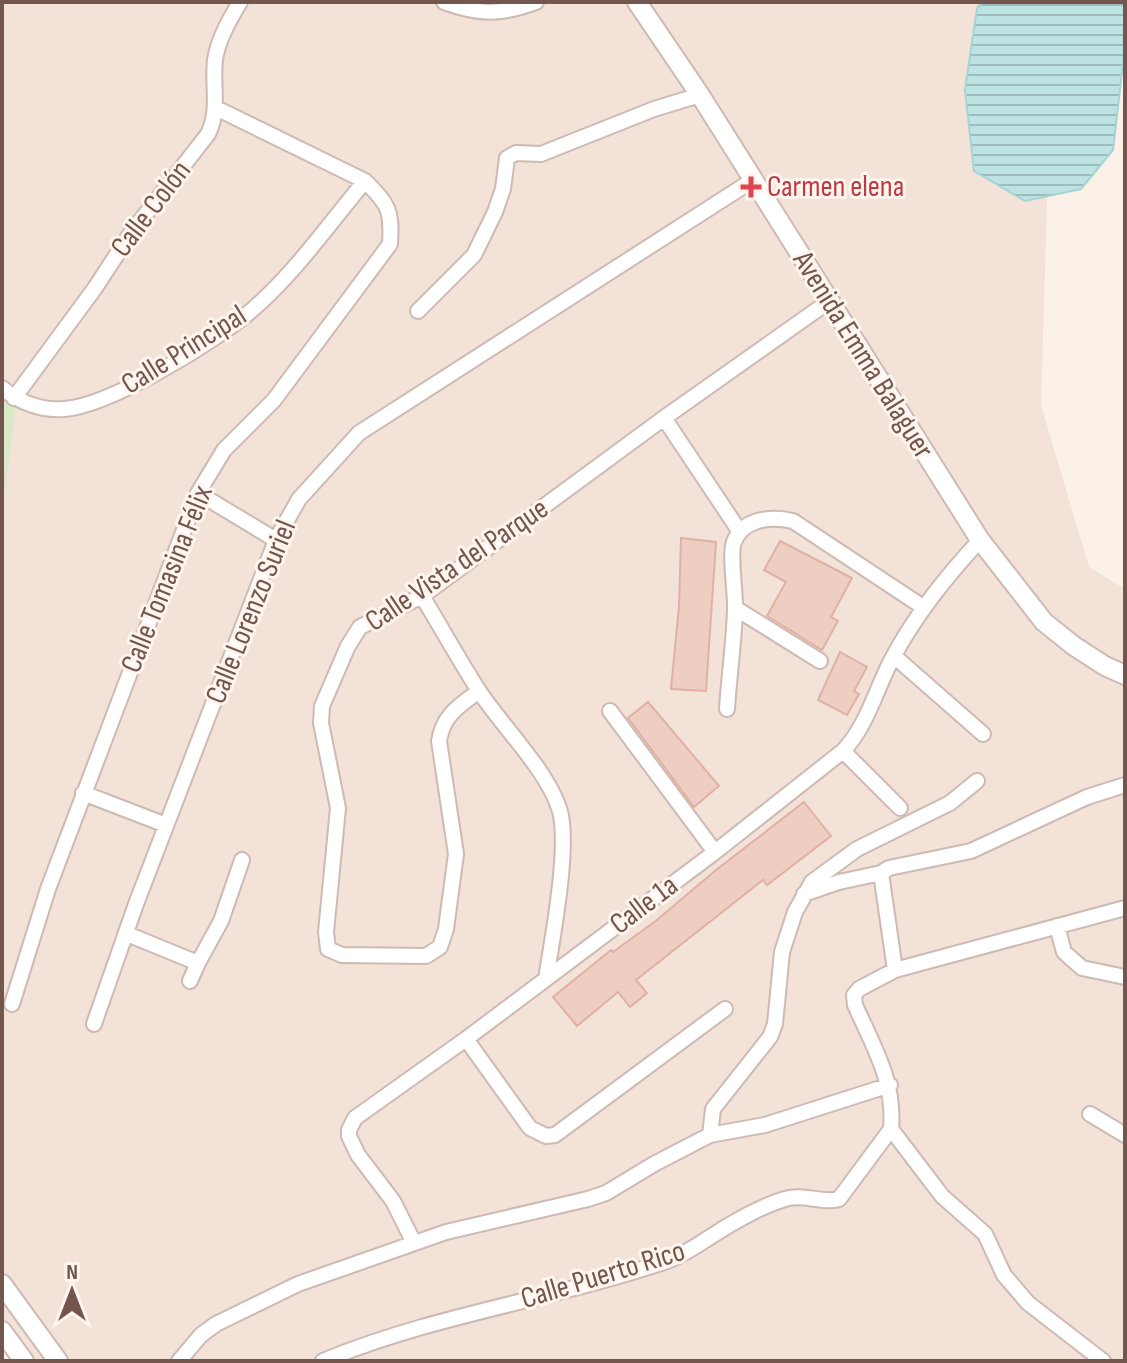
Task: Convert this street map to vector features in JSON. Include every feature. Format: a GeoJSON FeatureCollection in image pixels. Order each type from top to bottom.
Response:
{"type":"FeatureCollection","features":[{"type":"Feature","properties":{"kind":"street","name":"Calle Colón"},"geometry":{"type":"LineString","coordinates":[[14,398],[95,288],[131,233],[208,134],[214,123],[216,108],[215,59],[228,22],[240,2]]}},
{"type":"Feature","properties":{"kind":"street"},"geometry":{"type":"LineString","coordinates":[[444,2],[473,12],[513,11],[536,2]]}},
{"type":"Feature","properties":{"kind":"street","name":"Avenida Emma Balaguer"},"geometry":{"type":"LineString","coordinates":[[637,2],[700,95],[980,540],[1044,622],[1074,646],[1125,675]]}},
{"type":"Feature","properties":{"kind":"street"},"geometry":{"type":"LineString","coordinates":[[418,311],[474,255],[503,189],[507,158],[516,153],[541,154],[654,109],[700,95]]}},
{"type":"Feature","properties":{"kind":"street","name":"Calle Tomasina Félix"},"geometry":{"type":"LineString","coordinates":[[12,1004],[48,889],[198,493],[224,450],[274,400],[390,244],[392,218],[383,199],[365,181],[216,108]]}},
{"type":"Feature","properties":{"kind":"street","name":"Calle Lorenzo Suriel"},"geometry":{"type":"LineString","coordinates":[[94,1024],[166,825],[276,540],[299,499],[359,433],[753,180]]}},
{"type":"Feature","properties":{"kind":"street","name":"Calle Principal"},"geometry":{"type":"LineString","coordinates":[[2,388],[14,398],[44,409],[65,409],[125,389],[220,334],[253,309],[365,181]]}},
{"type":"Feature","properties":{"kind":"street","name":"Calle Vista del Parque"},"geometry":{"type":"LineString","coordinates":[[479,691],[450,712],[441,727],[439,741],[456,854],[446,929],[440,947],[426,956],[342,955],[328,949],[326,932],[338,808],[321,723],[322,706],[348,646],[360,627],[422,596],[828,302]]}},
{"type":"Feature","properties":{"kind":"street"},"geometry":{"type":"LineString","coordinates":[[664,418],[740,532]]}},
{"type":"Feature","properties":{"kind":"street"},"geometry":{"type":"LineString","coordinates":[[198,493],[276,540]]}},
{"type":"Feature","properties":{"kind":"street"},"geometry":{"type":"LineString","coordinates":[[727,709],[735,608],[733,543],[740,532],[755,521],[776,517],[793,521],[923,607]]}},
{"type":"Feature","properties":{"kind":"street","name":"Calle 1a"},"geometry":{"type":"LineString","coordinates":[[414,1243],[393,1201],[358,1155],[349,1136],[355,1118],[466,1039],[715,852],[843,751],[859,730],[894,656],[923,607],[980,540]]}},
{"type":"Feature","properties":{"kind":"street"},"geometry":{"type":"LineString","coordinates":[[422,596],[479,691],[546,782],[560,809],[562,840],[557,910],[546,979]]}},
{"type":"Feature","properties":{"kind":"street"},"geometry":{"type":"LineString","coordinates":[[735,608],[820,661]]}},
{"type":"Feature","properties":{"kind":"street"},"geometry":{"type":"LineString","coordinates":[[894,656],[983,734]]}},
{"type":"Feature","properties":{"kind":"street"},"geometry":{"type":"LineString","coordinates":[[610,711],[715,852]]}},
{"type":"Feature","properties":{"kind":"street"},"geometry":{"type":"LineString","coordinates":[[843,751],[900,808]]}},
{"type":"Feature","properties":{"kind":"street"},"geometry":{"type":"LineString","coordinates":[[710,1135],[713,1109],[770,1037],[775,1024],[782,952],[804,894],[812,882],[857,849],[950,803],[977,781]]}},
{"type":"Feature","properties":{"kind":"street"},"geometry":{"type":"LineString","coordinates":[[804,894],[881,873],[889,868],[971,851],[1087,797],[1125,785]]}},
{"type":"Feature","properties":{"kind":"street"},"geometry":{"type":"LineString","coordinates":[[83,793],[166,825]]}},
{"type":"Feature","properties":{"kind":"street"},"geometry":{"type":"LineString","coordinates":[[190,981],[221,921],[242,860]]}},
{"type":"Feature","properties":{"kind":"street"},"geometry":{"type":"LineString","coordinates":[[881,873],[895,970]]}},
{"type":"Feature","properties":{"kind":"street"},"geometry":{"type":"LineString","coordinates":[[1103,1361],[1028,1303],[1004,1275],[985,1234],[942,1196],[891,1129],[893,1105],[890,1085],[855,1005],[854,995],[859,989],[895,970],[1125,908]]}},
{"type":"Feature","properties":{"kind":"street"},"geometry":{"type":"LineString","coordinates":[[1057,926],[1064,952],[1082,968],[1125,977]]}},
{"type":"Feature","properties":{"kind":"street"},"geometry":{"type":"LineString","coordinates":[[127,934],[198,963]]}},
{"type":"Feature","properties":{"kind":"street"},"geometry":{"type":"LineString","coordinates":[[466,1039],[530,1128],[546,1136],[555,1135],[725,1009]]}},
{"type":"Feature","properties":{"kind":"street"},"geometry":{"type":"LineString","coordinates":[[179,1361],[201,1335],[234,1314],[298,1284],[446,1232],[606,1193],[663,1158],[710,1135],[765,1125],[890,1085]]}},
{"type":"Feature","properties":{"kind":"street"},"geometry":{"type":"LineString","coordinates":[[1090,1114],[1125,1135]]}},
{"type":"Feature","properties":{"kind":"street","name":"Calle Puerto Rico"},"geometry":{"type":"LineString","coordinates":[[323,1361],[431,1326],[670,1260],[786,1198],[813,1197],[829,1202],[839,1199],[891,1129]]}},
{"type":"Feature","properties":{"kind":"street"},"geometry":{"type":"LineString","coordinates":[[2,1284],[58,1361]]}},
{"type":"Feature","properties":{"kind":"street"},"geometry":{"type":"LineString","coordinates":[[2,1331],[24,1361]]}},
{"type":"Feature","properties":{"kind":"shaded area"},"geometry":{"type":"Polygon","coordinates":[[[2,2],[1053,2],[1041,405],[1089,567],[1125,589],[1125,1361],[24,1361],[2,1348],[2,2]]]}},
{"type":"Feature","properties":{"kind":"green space"},"geometry":{"type":"Polygon","coordinates":[[[17,396],[2,511],[2,397],[17,396]]]}},
{"type":"Feature","properties":{"kind":"water"},"geometry":{"type":"Polygon","coordinates":[[[983,2],[1125,2],[1125,46],[1113,150],[1081,189],[1025,201],[974,171],[965,90],[977,8],[983,2]]]}},
{"type":"Feature","properties":{"kind":"building"},"geometry":{"type":"Polygon","coordinates":[[[681,538],[716,542],[706,691],[671,689],[679,606],[681,538]]]}},
{"type":"Feature","properties":{"kind":"building"},"geometry":{"type":"Polygon","coordinates":[[[780,541],[852,578],[831,617],[838,621],[822,650],[767,616],[786,582],[764,570],[780,541]]]}},
{"type":"Feature","properties":{"kind":"building"},"geometry":{"type":"Polygon","coordinates":[[[840,652],[867,667],[854,691],[859,694],[847,715],[818,700],[840,652]]]}},
{"type":"Feature","properties":{"kind":"building"},"geometry":{"type":"Polygon","coordinates":[[[648,702],[719,786],[694,807],[628,718],[648,702]]]}},
{"type":"Feature","properties":{"kind":"building"},"geometry":{"type":"Polygon","coordinates":[[[804,802],[831,836],[767,885],[763,880],[636,980],[647,993],[630,1007],[618,992],[577,1026],[553,997],[611,950],[613,952],[657,920],[804,802]]]}},
{"type":"Feature","properties":{"kind":"place","name":"Carmen elena"},"geometry":{"type":"Point","coordinates":[751,187]}}]}
